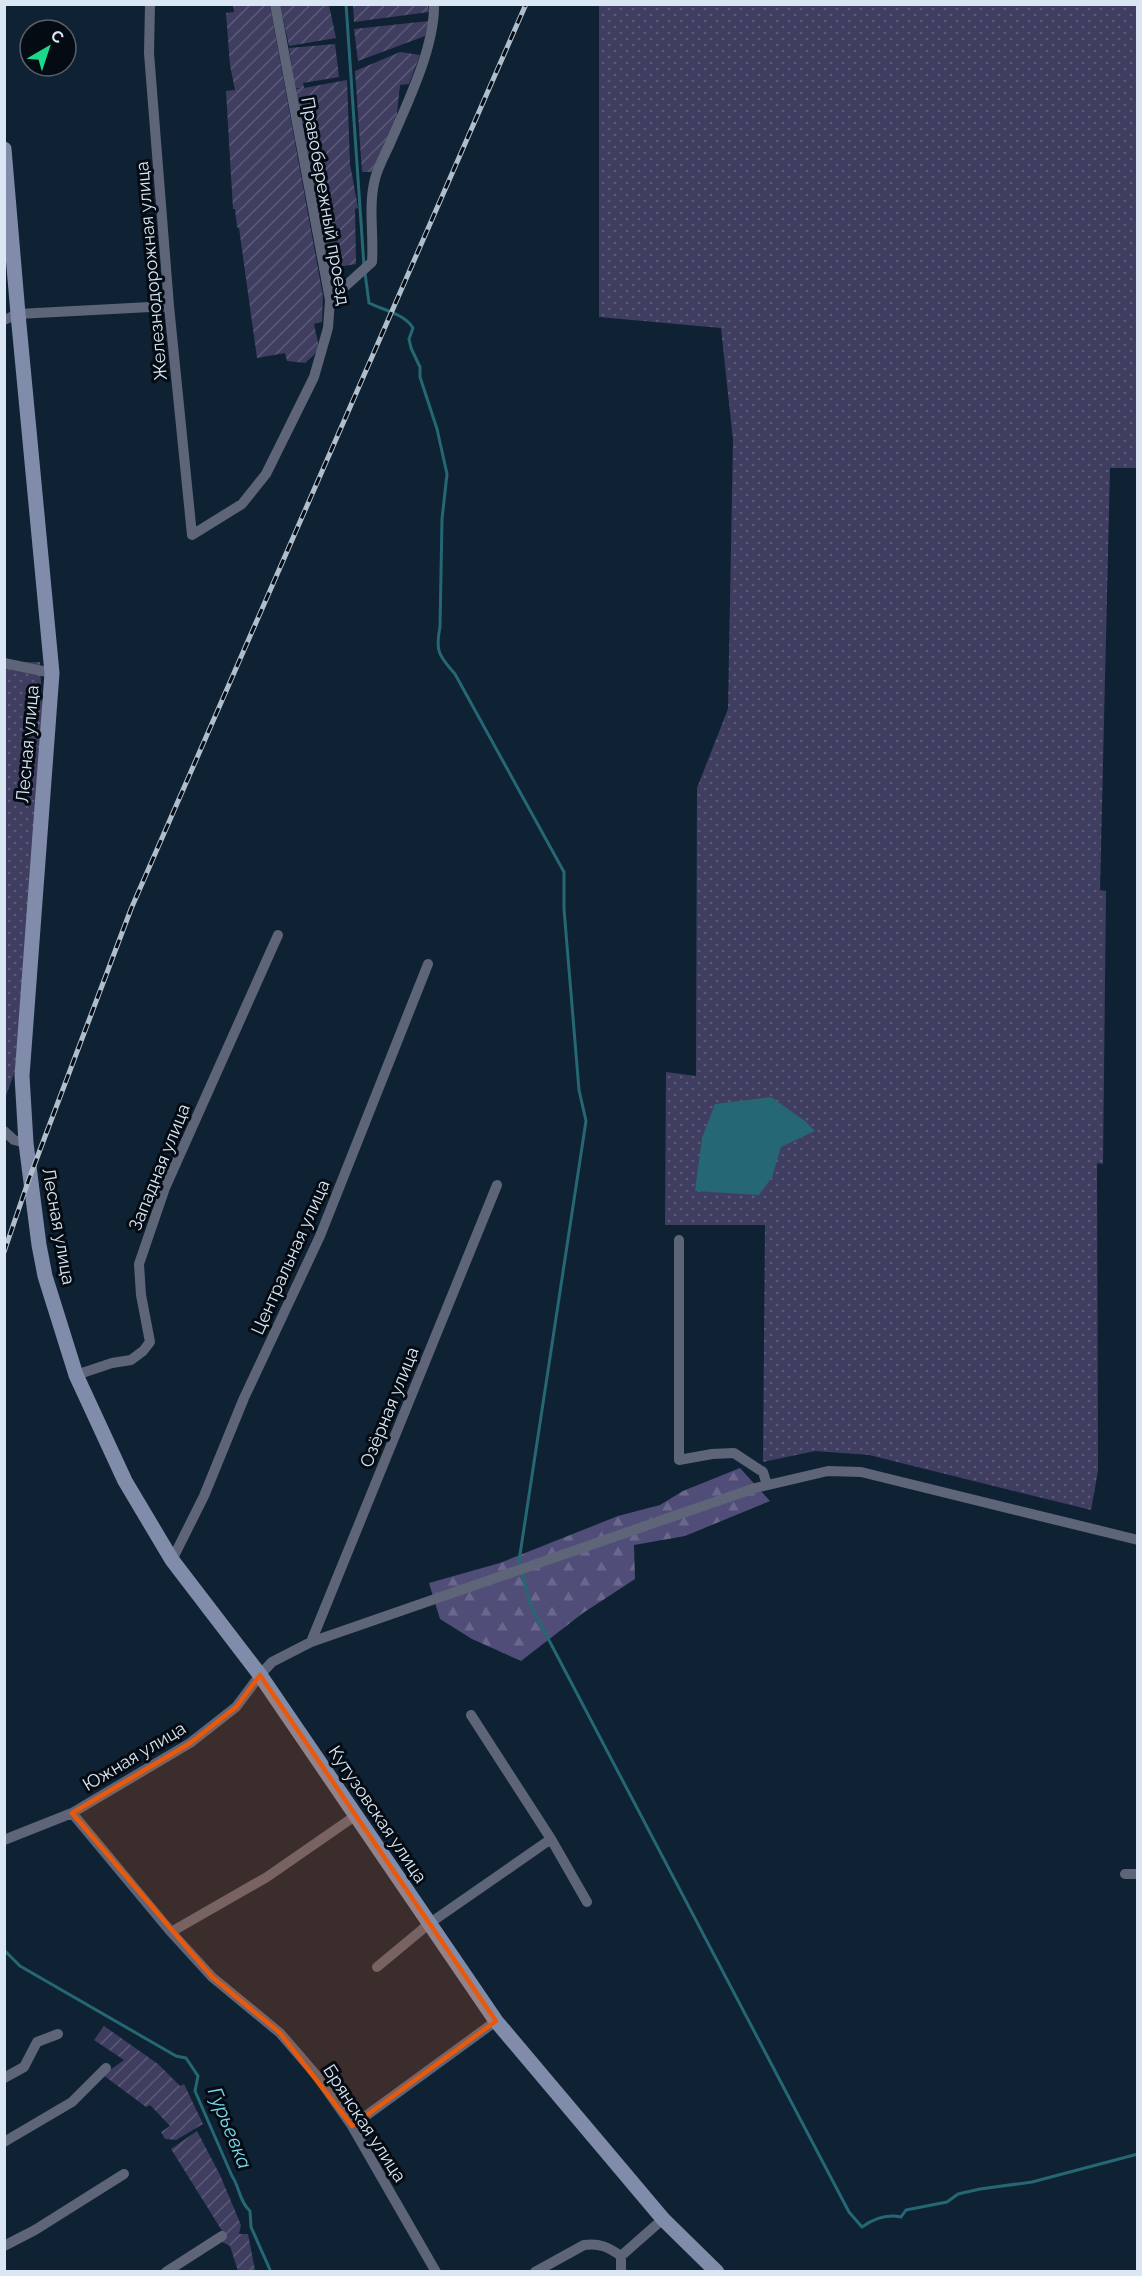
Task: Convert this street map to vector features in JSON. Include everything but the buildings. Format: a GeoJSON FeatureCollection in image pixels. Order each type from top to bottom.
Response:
{"type":"FeatureCollection","features":[{"type":"Feature","properties":{"kind":"street","name":"Железнодорожная улица"},"geometry":{"type":"LineString","coordinates":[[150,4],[149,53],[169,306],[192,535]]}},
{"type":"Feature","properties":{"kind":"street","name":"Правобережный проезд"},"geometry":{"type":"LineString","coordinates":[[192,535],[242,504],[266,474],[314,377],[328,328],[330,300],[275,4]]}},
{"type":"Feature","properties":{"kind":"street"},"geometry":{"type":"LineString","coordinates":[[330,300],[372,262],[371,214],[375,178],[428,46],[434,4]]}},
{"type":"Feature","properties":{"kind":"street","name":"Лесная улица"},"geometry":{"type":"LineString","coordinates":[[4,149],[11,317],[52,672],[22,1076],[26,1143],[45,1276],[65,1340]]}},
{"type":"Feature","properties":{"kind":"street"},"geometry":{"type":"LineString","coordinates":[[11,317],[169,306]]}},
{"type":"Feature","properties":{"kind":"street"},"geometry":{"type":"LineString","coordinates":[[4,663],[52,672]]}},
{"type":"Feature","properties":{"kind":"street","name":"Западная улица"},"geometry":{"type":"LineString","coordinates":[[76,1375],[112,1363],[131,1360],[150,1342],[141,1295],[139,1264],[165,1188],[278,935]]}},
{"type":"Feature","properties":{"kind":"street","name":"Центральная улица"},"geometry":{"type":"LineString","coordinates":[[172,1560],[204,1496],[244,1398],[320,1236],[428,964]]}},
{"type":"Feature","properties":{"kind":"street"},"geometry":{"type":"LineString","coordinates":[[4,1131],[14,1140],[26,1143]]}},
{"type":"Feature","properties":{"kind":"street","name":"Озёрная улица"},"geometry":{"type":"LineString","coordinates":[[311,1642],[497,1185]]}},
{"type":"Feature","properties":{"kind":"street"},"geometry":{"type":"LineString","coordinates":[[679,1240],[679,1460],[734,1453],[763,1472],[766,1485]]}},
{"type":"Feature","properties":{"kind":"street","name":"Кутузовская улица"},"geometry":{"type":"LineString","coordinates":[[65,1340],[76,1375],[125,1481],[172,1560],[260,1675],[496,2021],[663,2219],[717,2271]]}},
{"type":"Feature","properties":{"kind":"street","name":"Южная улица"},"geometry":{"type":"LineString","coordinates":[[5,1840],[72,1813],[190,1743],[236,1707],[272,1662],[311,1642],[766,1485],[828,1471],[861,1472],[1137,1540]]}},
{"type":"Feature","properties":{"kind":"street"},"geometry":{"type":"LineString","coordinates":[[471,1715],[551,1839],[587,1902]]}},
{"type":"Feature","properties":{"kind":"street","name":"Брянская улица"},"geometry":{"type":"LineString","coordinates":[[72,1813],[171,1932],[212,1977],[280,2033],[317,2076],[352,2126],[436,2271]]}},
{"type":"Feature","properties":{"kind":"street"},"geometry":{"type":"LineString","coordinates":[[171,1932],[267,1877],[355,1816]]}},
{"type":"Feature","properties":{"kind":"street"},"geometry":{"type":"LineString","coordinates":[[377,1967],[430,1923],[551,1839]]}},
{"type":"Feature","properties":{"kind":"street"},"geometry":{"type":"LineString","coordinates":[[1125,1874],[1137,1874]]}},
{"type":"Feature","properties":{"kind":"street"},"geometry":{"type":"LineString","coordinates":[[352,2126],[496,2021]]}},
{"type":"Feature","properties":{"kind":"street"},"geometry":{"type":"LineString","coordinates":[[4,2078],[24,2067],[37,2042],[58,2034]]}},
{"type":"Feature","properties":{"kind":"street"},"geometry":{"type":"LineString","coordinates":[[4,2142],[72,2102],[106,2068]]}},
{"type":"Feature","properties":{"kind":"street"},"geometry":{"type":"LineString","coordinates":[[4,2246],[35,2230],[124,2174]]}},
{"type":"Feature","properties":{"kind":"street"},"geometry":{"type":"LineString","coordinates":[[621,2271],[621,2256],[663,2219]]}},
{"type":"Feature","properties":{"kind":"street"},"geometry":{"type":"LineString","coordinates":[[166,2271],[222,2236]]}},
{"type":"Feature","properties":{"kind":"street"},"geometry":{"type":"LineString","coordinates":[[535,2271],[584,2245],[600,2244],[621,2256]]}},
{"type":"Feature","properties":{"kind":"highlighted area"},"geometry":{"type":"Polygon","coordinates":[[[260,1675],[496,2021],[352,2126],[280,2033],[212,1977],[72,1813],[190,1743],[236,1707],[260,1675]]]}},
{"type":"Feature","properties":{"kind":"shaded area"},"geometry":{"type":"Polygon","coordinates":[[[233,5],[270,5],[323,296],[322,322],[314,324],[318,342],[317,350],[305,363],[287,361],[285,353],[257,358],[239,228],[235,209],[233,209],[226,91],[235,90],[230,65],[226,13],[234,12],[233,5]]]}},
{"type":"Feature","properties":{"kind":"shaded area"},"geometry":{"type":"Polygon","coordinates":[[[280,5],[329,5],[336,38],[289,46],[280,5]]]}},
{"type":"Feature","properties":{"kind":"shaded area"},"geometry":{"type":"Polygon","coordinates":[[[353,5],[428,5],[429,12],[354,22],[353,5]]]}},
{"type":"Feature","properties":{"kind":"shaded area"},"geometry":{"type":"Polygon","coordinates":[[[599,5],[1137,5],[1138,468],[1110,468],[1100,890],[1106,891],[1103,1164],[1097,1163],[1098,1471],[1091,1510],[869,1455],[815,1451],[763,1462],[765,1225],[665,1225],[666,1072],[696,1076],[697,788],[728,709],[733,440],[721,328],[599,317],[599,5]]]}},
{"type":"Feature","properties":{"kind":"shaded area"},"geometry":{"type":"Polygon","coordinates":[[[429,21],[425,36],[358,61],[354,29],[429,21]]]}},
{"type":"Feature","properties":{"kind":"shaded area"},"geometry":{"type":"Polygon","coordinates":[[[335,44],[339,77],[303,83],[304,88],[347,80],[350,164],[358,208],[355,209],[356,264],[327,269],[295,89],[302,88],[295,88],[289,48],[335,44]]]}},
{"type":"Feature","properties":{"kind":"shaded area"},"geometry":{"type":"Polygon","coordinates":[[[400,52],[420,55],[409,84],[400,85],[396,122],[375,172],[362,172],[355,71],[400,52]]]}},
{"type":"Feature","properties":{"kind":"shaded area"},"geometry":{"type":"Polygon","coordinates":[[[40,662],[45,769],[19,1061],[5,1098],[5,663],[40,662]]]}},
{"type":"Feature","properties":{"kind":"shaded area"},"geometry":{"type":"Polygon","coordinates":[[[771,1097],[815,1131],[781,1147],[772,1177],[759,1195],[695,1191],[702,1138],[715,1104],[771,1097]]]}},
{"type":"Feature","properties":{"kind":"shaded area"},"geometry":{"type":"Polygon","coordinates":[[[104,2026],[158,2064],[180,2086],[184,2084],[203,2124],[176,2140],[165,2139],[161,2132],[170,2126],[150,2105],[146,2107],[103,2075],[124,2060],[94,2040],[104,2026]]]}},
{"type":"Feature","properties":{"kind":"shaded area"},"geometry":{"type":"Polygon","coordinates":[[[197,2131],[220,2175],[241,2225],[239,2234],[248,2234],[255,2270],[238,2271],[230,2246],[220,2241],[224,2234],[171,2149],[197,2131]]]}},
{"type":"Feature","properties":{"kind":"green space"},"geometry":{"type":"Polygon","coordinates":[[[740,1468],[770,1501],[685,1536],[634,1545],[635,1579],[583,1613],[521,1661],[472,1639],[440,1619],[429,1583],[500,1563],[618,1516],[660,1505],[683,1491],[740,1468]]]}},
{"type":"Feature","properties":{"kind":"waterway"},"geometry":{"type":"LineString","coordinates":[[346,4],[364,266]]}},
{"type":"Feature","properties":{"kind":"waterway"},"geometry":{"type":"LineString","coordinates":[[365,273],[369,303],[405,319],[413,328],[409,339],[411,348],[420,367],[420,377],[437,429],[447,474],[442,519],[438,648],[445,662],[455,674],[564,872],[564,909],[579,1090],[586,1121],[519,1561],[530,1604],[849,2212],[862,2227],[880,2218],[901,2217],[906,2210],[947,2202],[958,2194],[1032,2182],[1138,2154]]}},
{"type":"Feature","properties":{"kind":"waterway","name":"Гурьевка"},"geometry":{"type":"LineString","coordinates":[[4,1950],[20,1966],[176,2056],[186,2058],[198,2076],[195,2091],[242,2199],[250,2211],[251,2227],[271,2272]]}},
{"type":"Feature","properties":{"kind":"railway"},"geometry":{"type":"LineString","coordinates":[[4,1252],[29,1179],[131,909],[526,4]]}}]}
